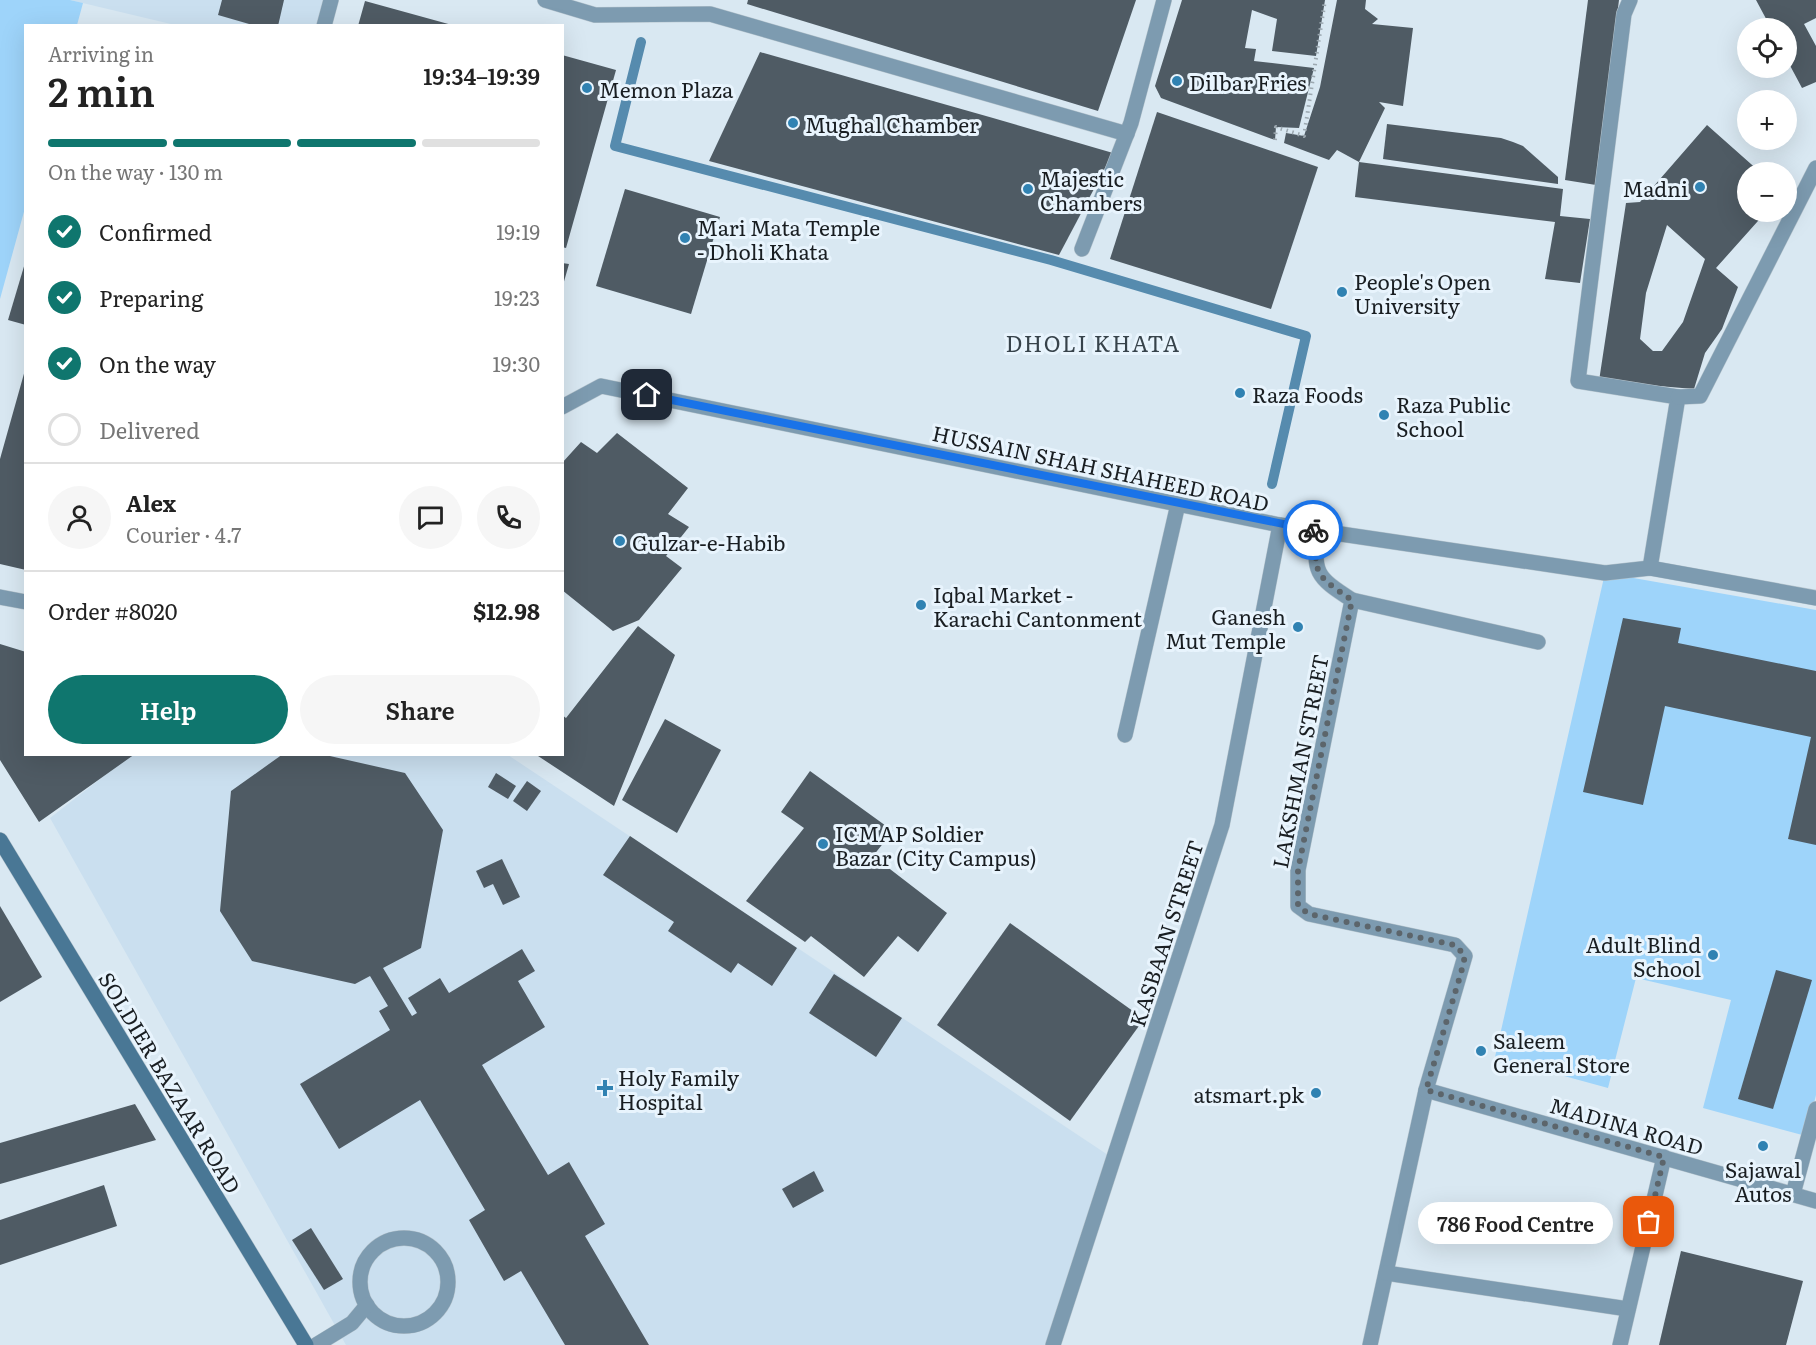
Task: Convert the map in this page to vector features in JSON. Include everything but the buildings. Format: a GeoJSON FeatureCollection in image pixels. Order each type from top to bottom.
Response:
{"type":"FeatureCollection","features":[{"type":"Feature","properties":{"kind":"main road","name":"SOLDIER BAZAAR ROAD"},"geometry":{"type":"LineString","coordinates":[[0,840],[306,1345]]}},
{"type":"Feature","properties":{"kind":"street"},"geometry":{"type":"LineString","coordinates":[[325,24],[331,0]]}},
{"type":"Feature","properties":{"kind":"street"},"geometry":{"type":"LineString","coordinates":[[545,0],[594,15],[712,7],[1127,134]]}},
{"type":"Feature","properties":{"kind":"street"},"geometry":{"type":"LineString","coordinates":[[1082,249],[1127,134],[1164,0]]}},
{"type":"Feature","properties":{"kind":"street"},"geometry":{"type":"LineString","coordinates":[[1630,0],[1624,14],[1601,181],[1578,381],[1678,397],[1700,396],[1816,168]]}},
{"type":"Feature","properties":{"kind":"street","name":"HUSSAIN SHAH SHAHEED ROAD"},"geometry":{"type":"LineString","coordinates":[[564,406],[601,386],[1281,525],[1605,573],[1650,568],[1816,598]]}},
{"type":"Feature","properties":{"kind":"street"},"geometry":{"type":"LineString","coordinates":[[1650,568],[1678,397]]}},
{"type":"Feature","properties":{"kind":"street"},"geometry":{"type":"LineString","coordinates":[[1125,735],[1178,504]]}},
{"type":"Feature","properties":{"kind":"street","name":"KASBAAN STREET"},"geometry":{"type":"LineString","coordinates":[[1053,1345],[1222,825],[1281,525]]}},
{"type":"Feature","properties":{"kind":"street"},"geometry":{"type":"LineString","coordinates":[[1318,531],[1314,561],[1327,582],[1352,600],[1538,642]]}},
{"type":"Feature","properties":{"kind":"street"},"geometry":{"type":"LineString","coordinates":[[0,597],[24,602]]}},
{"type":"Feature","properties":{"kind":"street","name":"LAKSHMAN STREET"},"geometry":{"type":"LineString","coordinates":[[1352,600],[1298,870],[1298,906],[1309,914],[1455,945],[1465,956],[1426,1090],[1370,1345]]}},
{"type":"Feature","properties":{"kind":"street","name":"MADINA ROAD"},"geometry":{"type":"LineString","coordinates":[[1426,1090],[1816,1201]]}},
{"type":"Feature","properties":{"kind":"street"},"geometry":{"type":"LineString","coordinates":[[1793,1194],[1816,1109]]}},
{"type":"Feature","properties":{"kind":"street"},"geometry":{"type":"LineString","coordinates":[[1620,1345],[1664,1157]]}},
{"type":"Feature","properties":{"kind":"street"},"geometry":{"type":"LineString","coordinates":[[403,1237],[418,1239],[432,1247],[442,1258],[448,1272],[448,1288],[443,1302],[434,1314],[421,1323],[400,1327],[387,1324],[367,1305],[361,1291],[361,1275],[365,1261],[375,1249],[388,1241],[403,1237]]}},
{"type":"Feature","properties":{"kind":"street"},"geometry":{"type":"LineString","coordinates":[[1386,1273],[1628,1309]]}},
{"type":"Feature","properties":{"kind":"street"},"geometry":{"type":"LineString","coordinates":[[316,1345],[352,1323],[367,1305]]}},
{"type":"Feature","properties":{"kind":"path"},"geometry":{"type":"LineString","coordinates":[[1275,140],[1276,127],[1304,136],[1324,0]]}},
{"type":"Feature","properties":{"kind":"shaded area"},"geometry":{"type":"Polygon","coordinates":[[[0,0],[70,0],[83,3],[77,24],[24,24],[24,212],[0,299],[0,0]]]}},
{"type":"Feature","properties":{"kind":"shaded area"},"geometry":{"type":"Polygon","coordinates":[[[70,0],[331,0],[325,24],[171,24],[70,0]]]}},
{"type":"Feature","properties":{"kind":"shaded area"},"geometry":{"type":"Polygon","coordinates":[[[1605,573],[1816,610],[1816,1095],[1806,1136],[1703,1108],[1731,1000],[1636,978],[1608,1088],[1495,1057],[1605,573]]]}},
{"type":"Feature","properties":{"kind":"shaded area","name":"Holy Family Hospital"},"geometry":{"type":"Polygon","coordinates":[[[130,756],[510,756],[1114,1159],[1056,1345],[346,1345],[50,818],[130,756]]]}},
{"type":"Feature","properties":{"kind":"waterway"},"geometry":{"type":"LineString","coordinates":[[641,42],[615,146],[1051,260],[1306,336],[1272,484]]}},
{"type":"Feature","properties":{"kind":"way so far"},"geometry":{"type":"LineString","coordinates":[[1313,530],[1318,531],[1314,561],[1322,576],[1352,600],[1298,870],[1296,892],[1298,906],[1309,914],[1455,945],[1465,956],[1426,1090],[1664,1157],[1649,1222]]}},
{"type":"Feature","properties":{"kind":"place","name":"Dilbar Fries"},"geometry":{"type":"Point","coordinates":[1177,81]}},
{"type":"Feature","properties":{"kind":"place","name":"Memon Plaza"},"geometry":{"type":"Point","coordinates":[587,88]}},
{"type":"Feature","properties":{"kind":"place","name":"Mughal Chamber"},"geometry":{"type":"Point","coordinates":[793,123]}},
{"type":"Feature","properties":{"kind":"place","name":"Madni"},"geometry":{"type":"Point","coordinates":[1700,187]}},
{"type":"Feature","properties":{"kind":"place","name":"Majestic Chambers"},"geometry":{"type":"Point","coordinates":[1028,189]}},
{"type":"Feature","properties":{"kind":"place","name":"Mari Mata Temple - Dholi Khata"},"geometry":{"type":"Point","coordinates":[685,238]}},
{"type":"Feature","properties":{"kind":"place","name":"People's Open University"},"geometry":{"type":"Point","coordinates":[1342,292]}},
{"type":"Feature","properties":{"kind":"place","name":"Raza Foods"},"geometry":{"type":"Point","coordinates":[1240,393]}},
{"type":"Feature","properties":{"kind":"place","name":"Raza Public School"},"geometry":{"type":"Point","coordinates":[1384,415]}},
{"type":"Feature","properties":{"kind":"place","name":"Gulzar-e-Habib"},"geometry":{"type":"Point","coordinates":[620,541]}},
{"type":"Feature","properties":{"kind":"place","name":"Iqbal Market - Karachi Cantonment"},"geometry":{"type":"Point","coordinates":[921,605]}},
{"type":"Feature","properties":{"kind":"place","name":"Ganesh Mut Temple"},"geometry":{"type":"Point","coordinates":[1298,627]}},
{"type":"Feature","properties":{"kind":"place","name":"ICMAP Soldier Bazar (City Campus)"},"geometry":{"type":"Point","coordinates":[823,844]}},
{"type":"Feature","properties":{"kind":"place","name":"Adult Blind School"},"geometry":{"type":"Point","coordinates":[1713,955]}},
{"type":"Feature","properties":{"kind":"place","name":"Saleem General Store"},"geometry":{"type":"Point","coordinates":[1481,1051]}},
{"type":"Feature","properties":{"kind":"place","name":"Holy Family Hospital"},"geometry":{"type":"Point","coordinates":[605,1088]}},
{"type":"Feature","properties":{"kind":"place","name":"atsmart.pk"},"geometry":{"type":"Point","coordinates":[1316,1093]}},
{"type":"Feature","properties":{"kind":"place","name":"Sajawal Autos"},"geometry":{"type":"Point","coordinates":[1763,1146]}},
{"type":"Feature","properties":{"kind":"place","name":"786 Food Centre"},"geometry":{"type":"Point","coordinates":[1649,1222]}},
{"type":"Feature","properties":{"kind":"district","name":"DHOLI KHATA"},"geometry":{"type":"Point","coordinates":[1093,342]}},
{"type":"Feature","properties":{"kind":"route"},"geometry":{"type":"LineString","coordinates":[[647,395],[1313,530]]}}]}
